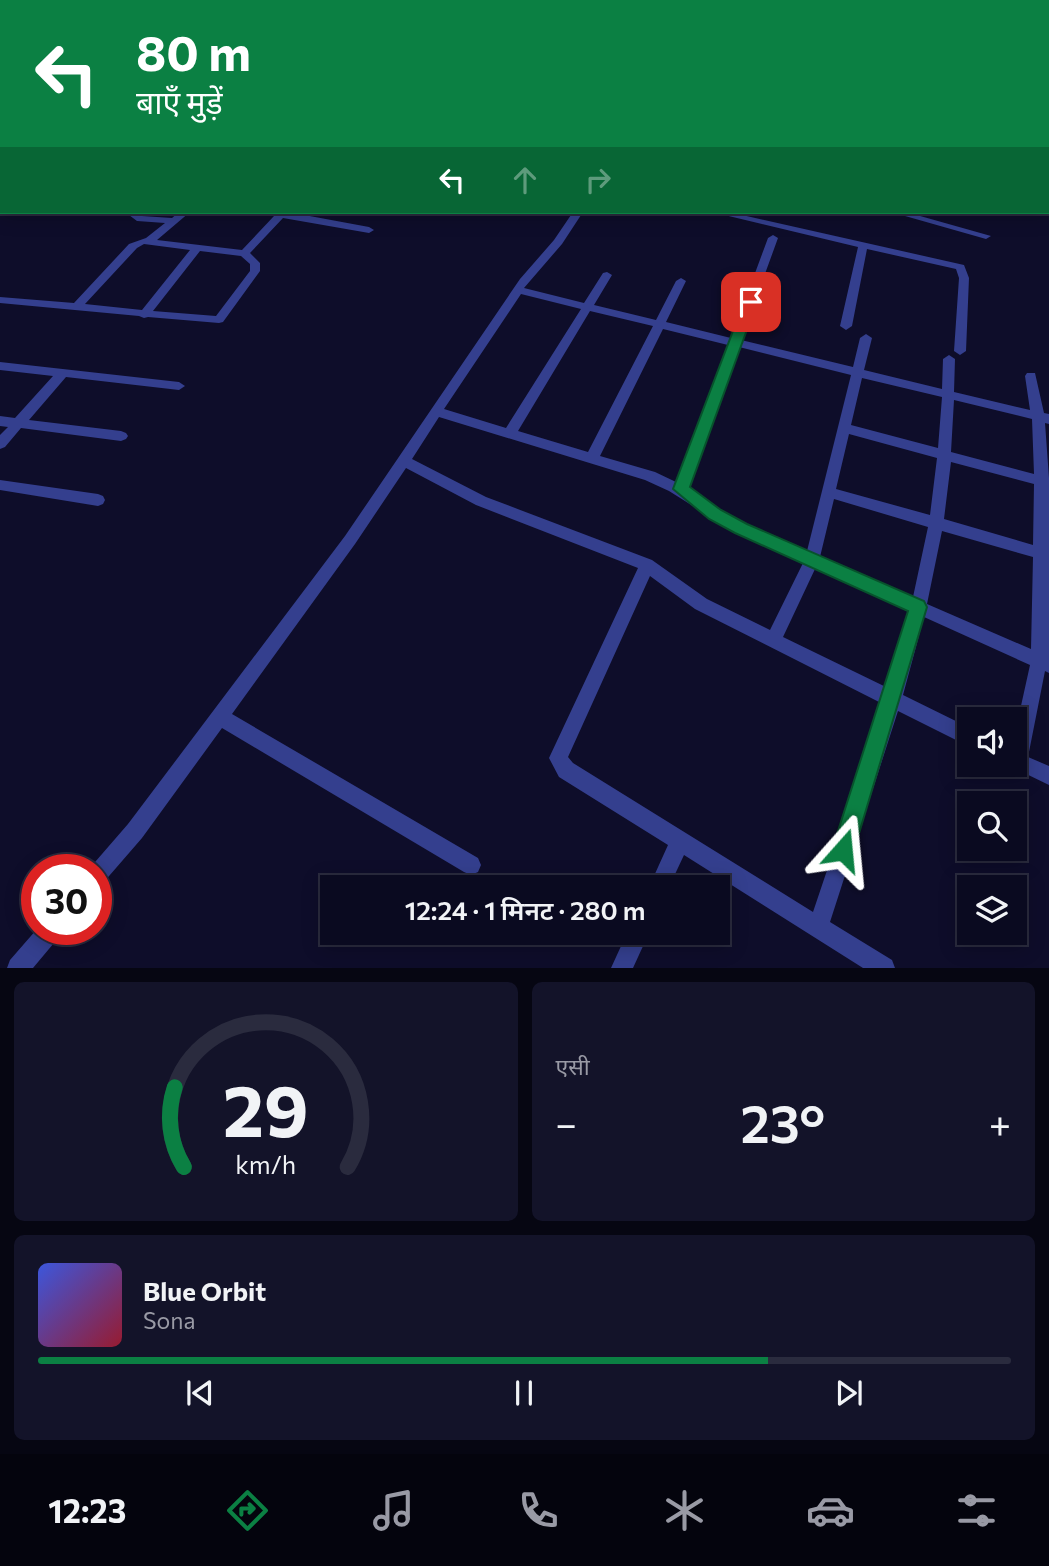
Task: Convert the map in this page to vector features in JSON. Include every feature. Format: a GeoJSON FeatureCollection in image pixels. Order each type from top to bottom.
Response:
{"type":"FeatureCollection","features":[{"type":"Feature","properties":{"kind":"street"},"geometry":{"type":"LineString","coordinates":[[133,214],[140,219],[173,221]]}},
{"type":"Feature","properties":{"kind":"street"},"geometry":{"type":"LineString","coordinates":[[76,308],[133,246],[149,241],[182,214]]}},
{"type":"Feature","properties":{"kind":"street"},"geometry":{"type":"LineString","coordinates":[[244,253],[280,214]]}},
{"type":"Feature","properties":{"kind":"street"},"geometry":{"type":"LineString","coordinates":[[286,214],[369,230]]}},
{"type":"Feature","properties":{"kind":"street"},"geometry":{"type":"LineString","coordinates":[[112,858],[221,718],[404,461],[518,290],[558,242],[577,214]]}},
{"type":"Feature","properties":{"kind":"street"},"geometry":{"type":"LineString","coordinates":[[741,214],[863,246],[960,267],[964,278],[948,397],[945,454],[936,523],[918,607],[819,926]]}},
{"type":"Feature","properties":{"kind":"street"},"geometry":{"type":"LineString","coordinates":[[904,214],[986,236]]}},
{"type":"Feature","properties":{"kind":"street"},"geometry":{"type":"LineString","coordinates":[[681,489],[773,238]]}},
{"type":"Feature","properties":{"kind":"street"},"geometry":{"type":"LineString","coordinates":[[0,300],[219,320],[256,266],[244,253],[149,241]]}},
{"type":"Feature","properties":{"kind":"street"},"geometry":{"type":"LineString","coordinates":[[846,326],[863,246]]}},
{"type":"Feature","properties":{"kind":"street"},"geometry":{"type":"LineString","coordinates":[[144,315],[197,248]]}},
{"type":"Feature","properties":{"kind":"street"},"geometry":{"type":"LineString","coordinates":[[509,433],[607,275]]}},
{"type":"Feature","properties":{"kind":"street"},"geometry":{"type":"LineString","coordinates":[[592,458],[681,281]]}},
{"type":"Feature","properties":{"kind":"street"},"geometry":{"type":"LineString","coordinates":[[518,290],[948,397],[1043,418]]}},
{"type":"Feature","properties":{"kind":"street"},"geometry":{"type":"LineString","coordinates":[[773,641],[812,560],[866,338]]}},
{"type":"Feature","properties":{"kind":"street"},"geometry":{"type":"LineString","coordinates":[[0,366],[179,386]]}},
{"type":"Feature","properties":{"kind":"street"},"geometry":{"type":"LineString","coordinates":[[0,444],[64,372]]}},
{"type":"Feature","properties":{"kind":"street"},"geometry":{"type":"LineString","coordinates":[[1027,722],[1044,663],[1046,555],[1043,418],[1031,376]]}},
{"type":"Feature","properties":{"kind":"street"},"geometry":{"type":"LineString","coordinates":[[438,412],[592,458],[681,489],[715,515],[741,529],[1044,663]]}},
{"type":"Feature","properties":{"kind":"street"},"geometry":{"type":"LineString","coordinates":[[0,421],[121,436]]}},
{"type":"Feature","properties":{"kind":"street"},"geometry":{"type":"LineString","coordinates":[[845,428],[1045,482]]}},
{"type":"Feature","properties":{"kind":"street"},"geometry":{"type":"LineString","coordinates":[[404,461],[481,501],[647,565],[701,604],[957,732]]}},
{"type":"Feature","properties":{"kind":"street"},"geometry":{"type":"LineString","coordinates":[[0,485],[98,500]]}},
{"type":"Feature","properties":{"kind":"street"},"geometry":{"type":"LineString","coordinates":[[829,492],[1046,555]]}},
{"type":"Feature","properties":{"kind":"street"},"geometry":{"type":"LineString","coordinates":[[647,565],[558,758],[566,770],[884,968]]}},
{"type":"Feature","properties":{"kind":"street"},"geometry":{"type":"LineString","coordinates":[[221,718],[471,865]]}},
{"type":"Feature","properties":{"kind":"street"},"geometry":{"type":"LineString","coordinates":[[1027,766],[1049,776]]}},
{"type":"Feature","properties":{"kind":"street"},"geometry":{"type":"LineString","coordinates":[[664,875],[680,840]]}},
{"type":"Feature","properties":{"kind":"street"},"geometry":{"type":"LineString","coordinates":[[18,968],[37,945]]}},
{"type":"Feature","properties":{"kind":"street"},"geometry":{"type":"LineString","coordinates":[[622,968],[633,945]]}},
{"type":"Feature","properties":{"kind":"route"},"geometry":{"type":"LineString","coordinates":[[751,302],[681,489],[715,515],[741,529],[918,607],[843,850]]}}]}
